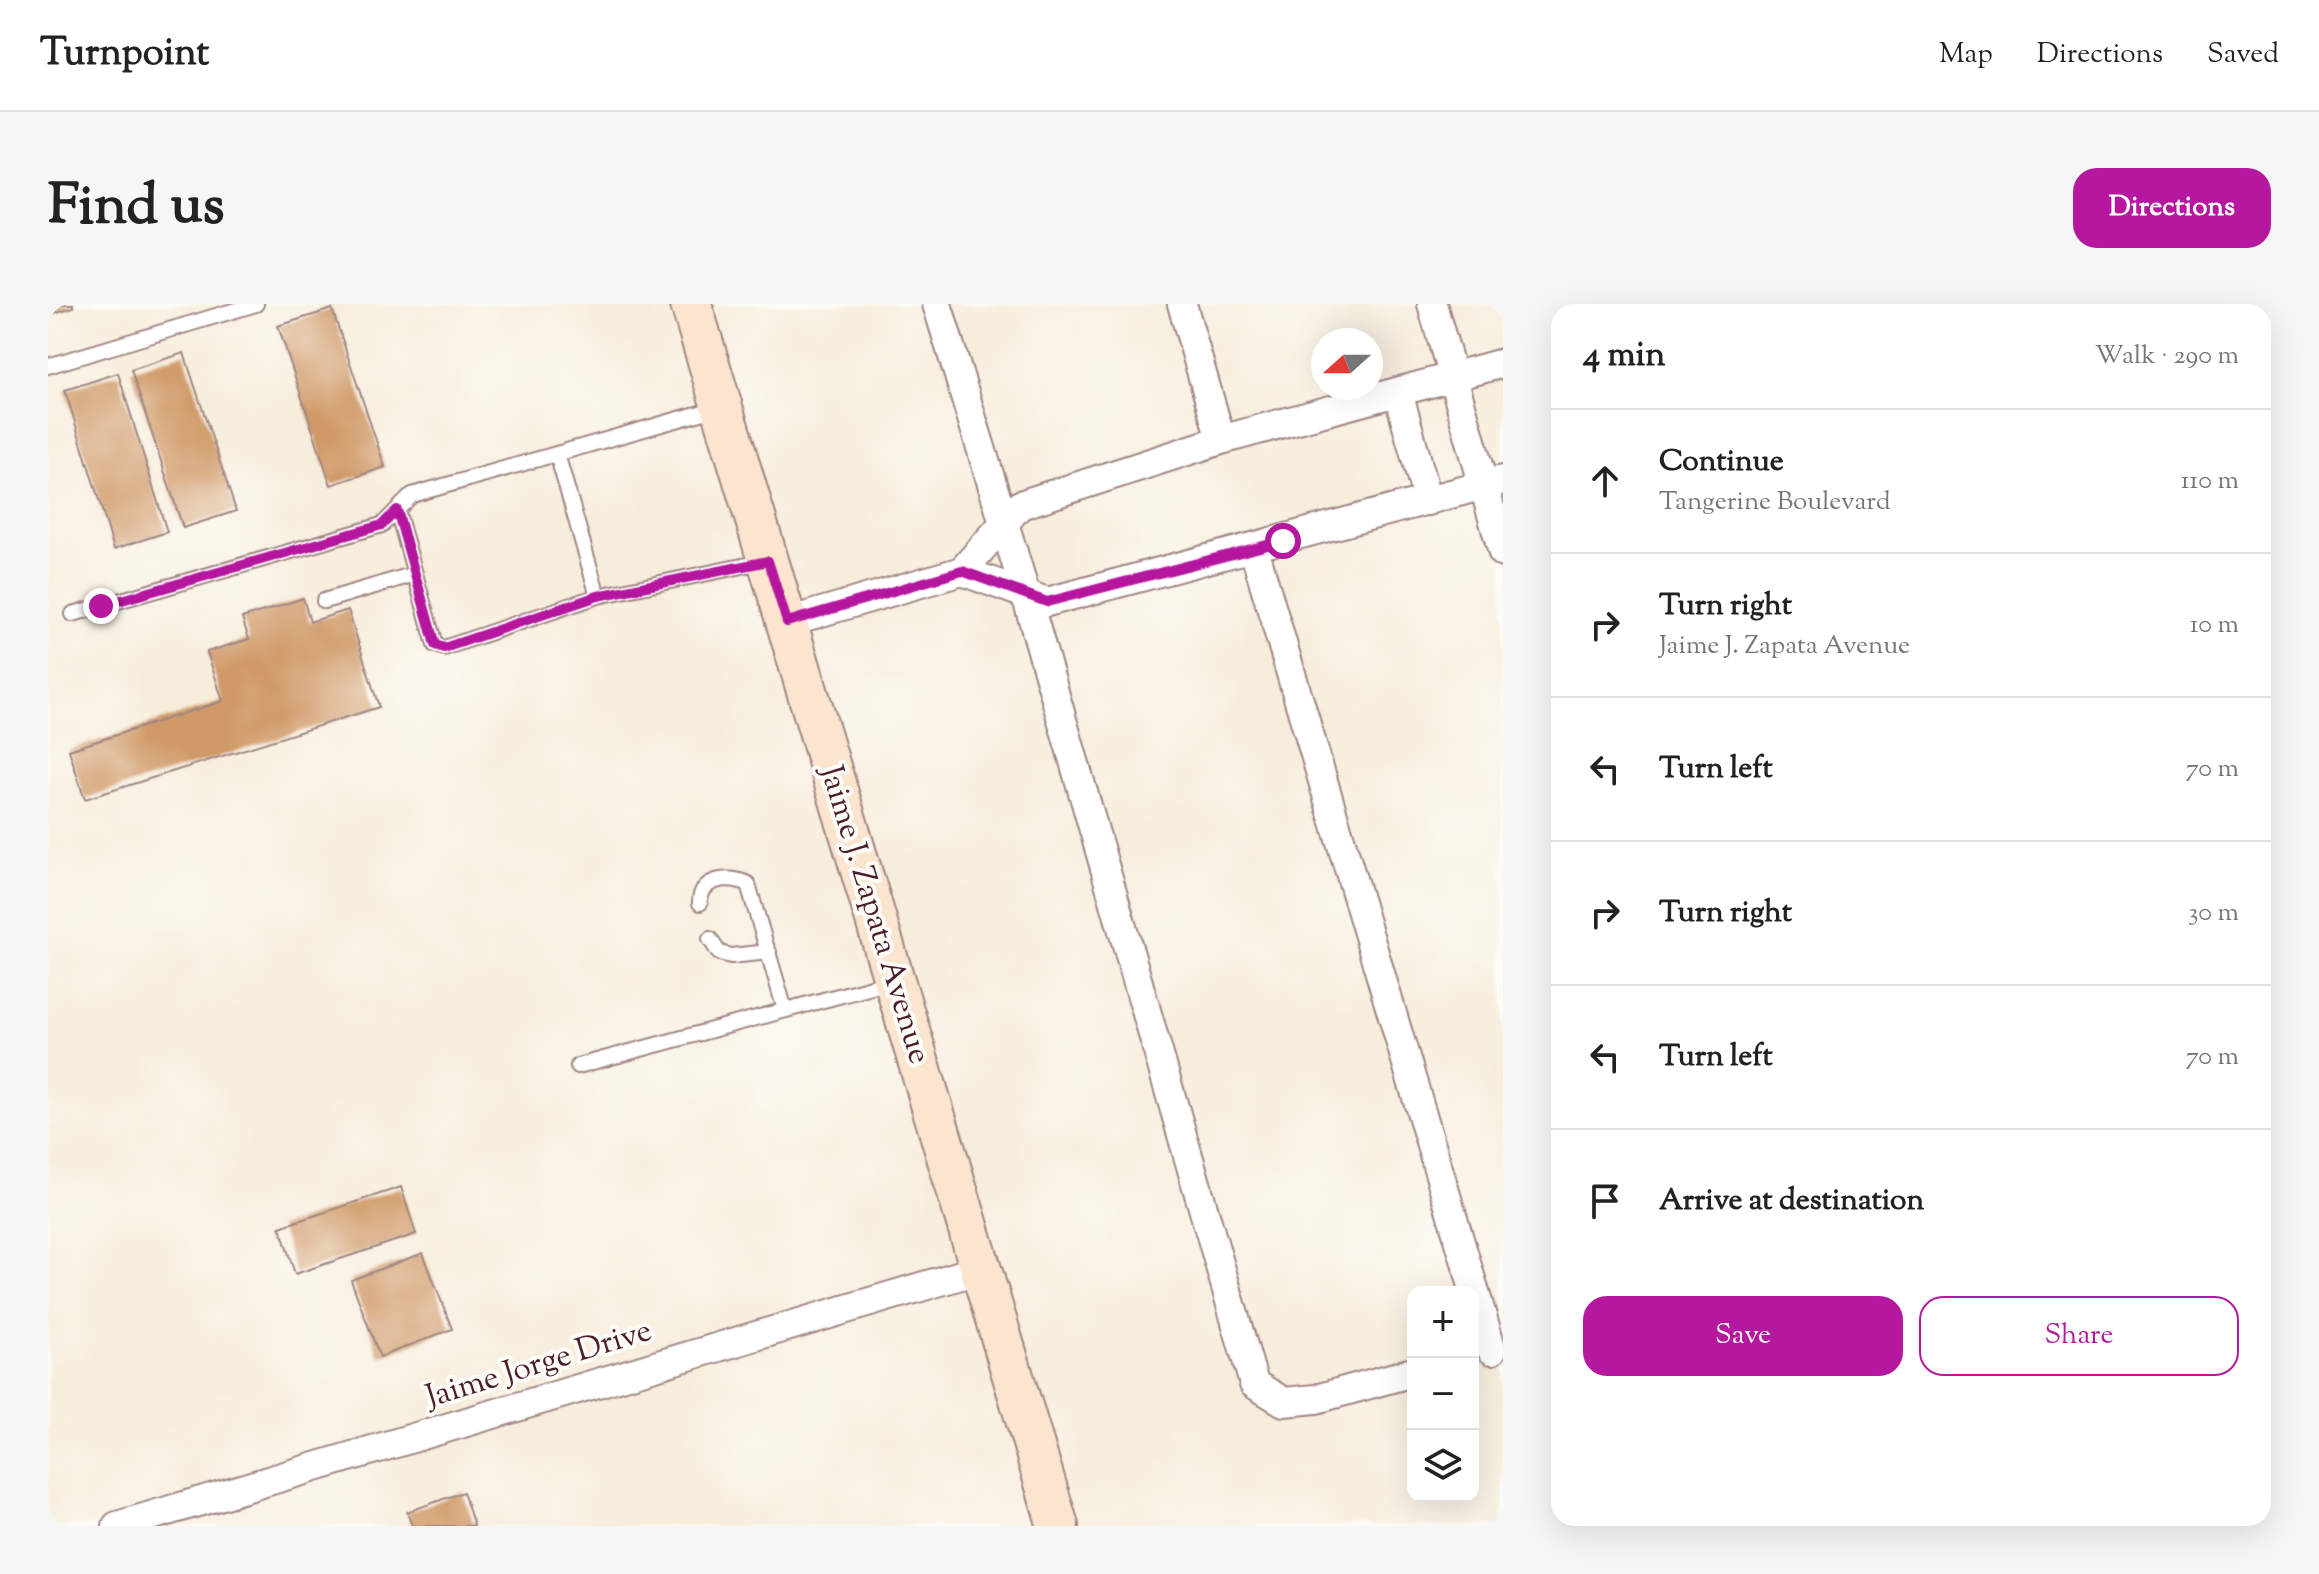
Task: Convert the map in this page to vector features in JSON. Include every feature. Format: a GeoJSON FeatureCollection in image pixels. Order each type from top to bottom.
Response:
{"type":"FeatureCollection","features":[{"type":"Feature","properties":{"kind":"street","name":"Jaime J. Zapata Avenue"},"geometry":{"type":"LineString","coordinates":[[691,304],[1058,1526]]}},
{"type":"Feature","properties":{"kind":"street"},"geometry":{"type":"LineString","coordinates":[[937,304],[1026,595],[1254,1384],[1284,1402],[1316,1399],[1407,1374]]}},
{"type":"Feature","properties":{"kind":"street"},"geometry":{"type":"LineString","coordinates":[[1182,304],[1221,440]]}},
{"type":"Feature","properties":{"kind":"street"},"geometry":{"type":"LineString","coordinates":[[1432,304],[1454,377],[1493,483],[1503,553]]}},
{"type":"Feature","properties":{"kind":"street"},"geometry":{"type":"LineString","coordinates":[[787,622],[962,571],[1002,521],[1020,505],[1221,440],[1503,363]]}},
{"type":"Feature","properties":{"kind":"street"},"geometry":{"type":"LineString","coordinates":[[1398,392],[1428,501]]}},
{"type":"Feature","properties":{"kind":"street"},"geometry":{"type":"LineString","coordinates":[[962,571],[1047,602],[1493,483]]}},
{"type":"Feature","properties":{"kind":"street"},"geometry":{"type":"LineString","coordinates":[[1254,549],[1489,1351]]}},
{"type":"Feature","properties":{"kind":"street","name":"Jaime Jorge Drive"},"geometry":{"type":"LineString","coordinates":[[117,1526],[981,1269]]}},
{"type":"Feature","properties":{"kind":"lane"},"geometry":{"type":"LineString","coordinates":[[48,366],[256,304]]}},
{"type":"Feature","properties":{"kind":"lane"},"geometry":{"type":"LineString","coordinates":[[73,614],[382,525],[412,495],[722,407]]}},
{"type":"Feature","properties":{"kind":"lane"},"geometry":{"type":"LineString","coordinates":[[557,454],[598,596]]}},
{"type":"Feature","properties":{"kind":"lane"},"geometry":{"type":"LineString","coordinates":[[397,510],[435,645],[444,648],[598,596],[768,561]]}},
{"type":"Feature","properties":{"kind":"lane"},"geometry":{"type":"LineString","coordinates":[[324,601],[415,574]]}},
{"type":"Feature","properties":{"kind":"lane"},"geometry":{"type":"LineString","coordinates":[[700,903],[700,896],[709,884],[722,878],[738,879],[748,884],[785,1010]]}},
{"type":"Feature","properties":{"kind":"lane"},"geometry":{"type":"LineString","coordinates":[[710,939],[719,953],[731,956],[769,952]]}},
{"type":"Feature","properties":{"kind":"lane"},"geometry":{"type":"LineString","coordinates":[[578,1066],[894,981]]}},
{"type":"Feature","properties":{"kind":"building"},"geometry":{"type":"Polygon","coordinates":[[[48,304],[73,304],[73,307],[48,315],[48,304]]]}},
{"type":"Feature","properties":{"kind":"building"},"geometry":{"type":"Polygon","coordinates":[[[332,309],[385,467],[331,485],[278,326],[332,309]]]}},
{"type":"Feature","properties":{"kind":"building"},"geometry":{"type":"Polygon","coordinates":[[[184,353],[236,511],[183,528],[131,370],[184,353]]]}},
{"type":"Feature","properties":{"kind":"building"},"geometry":{"type":"Polygon","coordinates":[[[118,373],[167,532],[114,549],[65,390],[118,373]]]}},
{"type":"Feature","properties":{"kind":"building"},"geometry":{"type":"Polygon","coordinates":[[[303,598],[310,622],[348,610],[379,707],[85,799],[69,750],[223,701],[207,652],[249,639],[242,618],[303,598]]]}},
{"type":"Feature","properties":{"kind":"building"},"geometry":{"type":"Polygon","coordinates":[[[401,1187],[416,1234],[295,1274],[280,1227],[401,1187]]]}},
{"type":"Feature","properties":{"kind":"building"},"geometry":{"type":"Polygon","coordinates":[[[423,1253],[452,1329],[380,1357],[351,1280],[423,1253]]]}},
{"type":"Feature","properties":{"kind":"building"},"geometry":{"type":"Polygon","coordinates":[[[463,1492],[474,1526],[412,1526],[407,1512],[463,1492]]]}},
{"type":"Feature","properties":{"kind":"route"},"geometry":{"type":"LineString","coordinates":[[101,606],[382,525],[397,510],[435,645],[444,648],[598,596],[768,561],[787,622],[962,571],[1047,602],[1283,541]]}}]}
